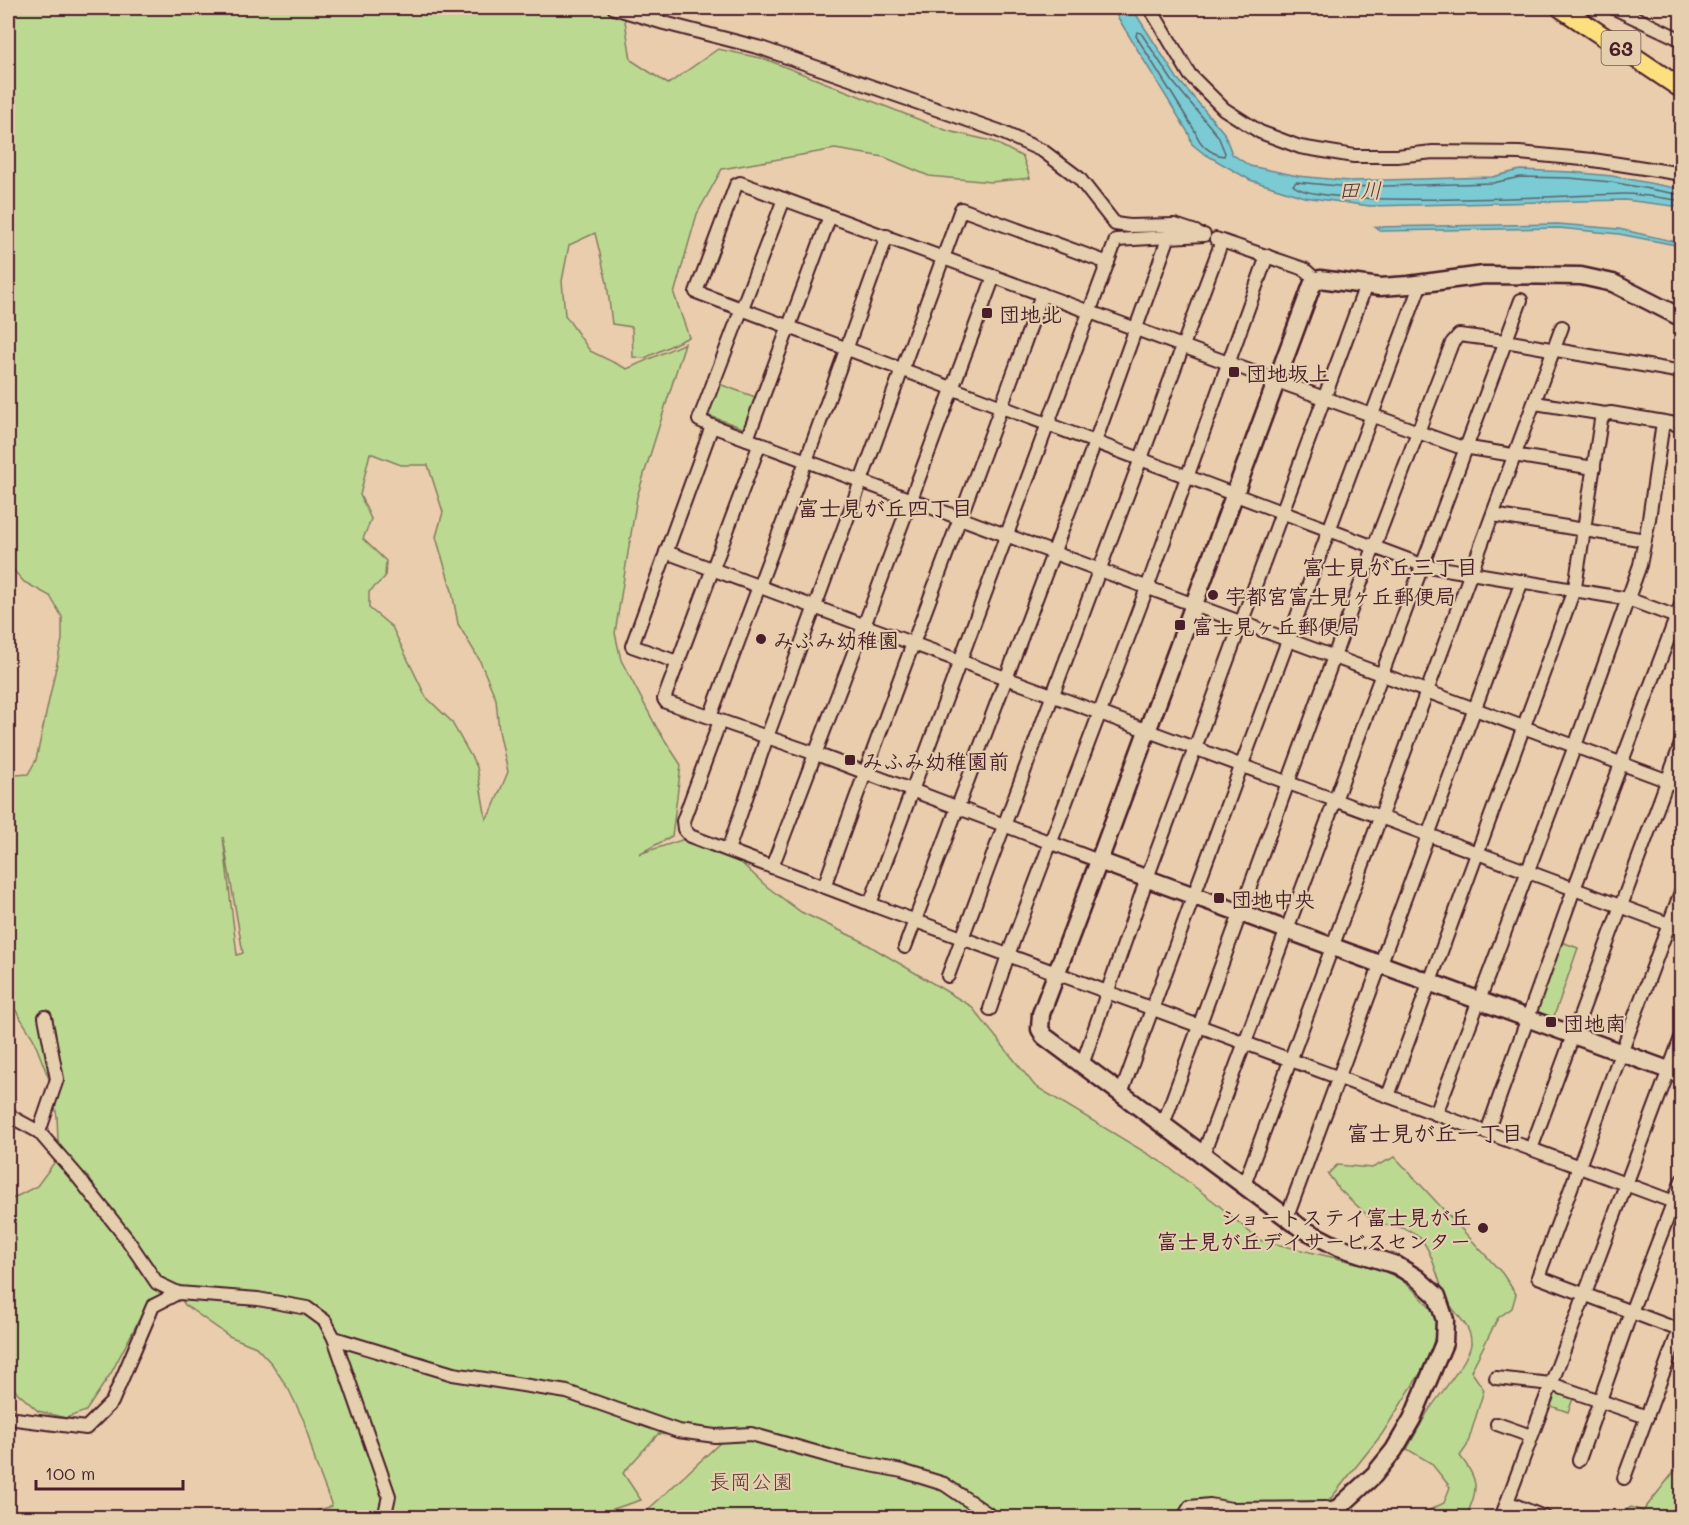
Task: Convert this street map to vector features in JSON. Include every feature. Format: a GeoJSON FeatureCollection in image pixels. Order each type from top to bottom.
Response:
{"type":"FeatureCollection","features":[{"type":"Feature","properties":{"kind":"main road","name":"63"},"geometry":{"type":"LineString","coordinates":[[1561,8],[1682,89]]}},
{"type":"Feature","properties":{"kind":"street"},"geometry":{"type":"LineString","coordinates":[[614,8],[761,48],[999,131],[1043,151],[1078,178],[1114,224],[1175,225],[1304,269],[1316,280]]}},
{"type":"Feature","properties":{"kind":"street"},"geometry":{"type":"LineString","coordinates":[[1150,8],[1190,75],[1224,109],[1260,132],[1300,147],[1354,156],[1397,156],[1433,152],[1519,153],[1593,160],[1682,174]]}},
{"type":"Feature","properties":{"kind":"street"},"geometry":{"type":"LineString","coordinates":[[1614,8],[1682,40]]}},
{"type":"Feature","properties":{"kind":"street"},"geometry":{"type":"LineString","coordinates":[[1594,468],[1466,448],[1325,399],[741,183],[735,185],[696,292],[1422,565],[1628,599],[1679,618]]}},
{"type":"Feature","properties":{"kind":"street"},"geometry":{"type":"LineString","coordinates":[[784,199],[699,420],[1682,786]]}},
{"type":"Feature","properties":{"kind":"street"},"geometry":{"type":"LineString","coordinates":[[728,850],[860,481],[961,209],[1108,263]]}},
{"type":"Feature","properties":{"kind":"street"},"geometry":{"type":"LineString","coordinates":[[747,439],[830,216]]}},
{"type":"Feature","properties":{"kind":"street"},"geometry":{"type":"LineString","coordinates":[[870,904],[1116,240],[1204,235]]}},
{"type":"Feature","properties":{"kind":"street"},"geometry":{"type":"LineString","coordinates":[[887,236],[759,587],[682,821],[684,829],[690,836],[824,887],[1678,1204]]}},
{"type":"Feature","properties":{"kind":"street"},"geometry":{"type":"LineString","coordinates":[[905,947],[1095,442],[1169,236]]}},
{"type":"Feature","properties":{"kind":"street"},"geometry":{"type":"LineString","coordinates":[[948,976],[1222,241]]}},
{"type":"Feature","properties":{"kind":"street"},"geometry":{"type":"LineString","coordinates":[[990,1009],[1008,955],[1188,477],[1267,256]]}},
{"type":"Feature","properties":{"kind":"street"},"geometry":{"type":"LineString","coordinates":[[1184,1518],[1190,1507],[1210,1505],[1232,1509],[1326,1508],[1333,1514],[1374,1475],[1394,1450],[1412,1419],[1444,1343],[1445,1320],[1437,1296],[1417,1278],[1396,1265],[1336,1246],[1301,1228],[1082,1065],[1044,1036],[1040,1029],[1041,1014],[1312,285],[1320,279],[1380,287],[1494,274],[1593,277],[1625,288],[1682,318]]}},
{"type":"Feature","properties":{"kind":"street"},"geometry":{"type":"LineString","coordinates":[[772,867],[994,276]]}},
{"type":"Feature","properties":{"kind":"street"},"geometry":{"type":"LineString","coordinates":[[1121,1094],[1240,765],[1421,283]]}},
{"type":"Feature","properties":{"kind":"street"},"geometry":{"type":"LineString","coordinates":[[1082,1065],[1147,878],[1243,624],[1366,285]]}},
{"type":"Feature","properties":{"kind":"street"},"geometry":{"type":"LineString","coordinates":[[824,887],[1042,294]]}},
{"type":"Feature","properties":{"kind":"street"},"geometry":{"type":"LineString","coordinates":[[1203,1155],[1521,300]]}},
{"type":"Feature","properties":{"kind":"street"},"geometry":{"type":"LineString","coordinates":[[1244,1185],[1562,327]]}},
{"type":"Feature","properties":{"kind":"street"},"geometry":{"type":"LineString","coordinates":[[1163,1125],[1374,546],[1452,343],[1459,335],[1682,372]]}},
{"type":"Feature","properties":{"kind":"street"},"geometry":{"type":"LineString","coordinates":[[1535,403],[1605,414],[1611,412],[1682,425]]}},
{"type":"Feature","properties":{"kind":"street"},"geometry":{"type":"LineString","coordinates":[[1388,1096],[1574,590],[1601,420],[1605,414]]}},
{"type":"Feature","properties":{"kind":"street"},"geometry":{"type":"LineString","coordinates":[[1436,1113],[1575,746],[1640,565],[1663,422]]}},
{"type":"Feature","properties":{"kind":"street"},"geometry":{"type":"LineString","coordinates":[[677,662],[632,646],[712,426]]}},
{"type":"Feature","properties":{"kind":"street"},"geometry":{"type":"LineString","coordinates":[[760,443],[677,662],[664,699],[666,702],[816,754],[1099,861],[1675,1072]]}},
{"type":"Feature","properties":{"kind":"street"},"geometry":{"type":"LineString","coordinates":[[1493,515],[1645,540]]}},
{"type":"Feature","properties":{"kind":"street"},"geometry":{"type":"LineString","coordinates":[[666,552],[1682,928]]}},
{"type":"Feature","properties":{"kind":"street"},"geometry":{"type":"LineString","coordinates":[[1287,1217],[1522,581]]}},
{"type":"Feature","properties":{"kind":"street"},"geometry":{"type":"LineString","coordinates":[[1486,1132],[1574,889],[1679,618],[1682,602]]}},
{"type":"Feature","properties":{"kind":"street"},"geometry":{"type":"LineString","coordinates":[[1531,1149],[1682,741]]}},
{"type":"Feature","properties":{"kind":"street"},"geometry":{"type":"LineString","coordinates":[[1624,1478],[1681,1328],[1584,1296],[1538,1277],[1682,889]]}},
{"type":"Feature","properties":{"kind":"street"},"geometry":{"type":"LineString","coordinates":[[39,1132],[57,1079],[45,1017]]}},
{"type":"Feature","properties":{"kind":"street"},"geometry":{"type":"LineString","coordinates":[[1501,1518],[1626,1184],[1675,1072],[1682,1035]]}},
{"type":"Feature","properties":{"kind":"street"},"geometry":{"type":"LineString","coordinates":[[8,1115],[39,1132],[78,1176],[127,1239],[157,1283],[178,1293],[258,1299],[307,1308],[325,1322],[334,1338],[389,1496],[384,1518]]}},
{"type":"Feature","properties":{"kind":"street"},"geometry":{"type":"LineString","coordinates":[[1579,1460],[1631,1312],[1678,1204],[1682,1180]]}},
{"type":"Feature","properties":{"kind":"street"},"geometry":{"type":"LineString","coordinates":[[8,1418],[86,1428],[112,1402],[153,1306],[178,1293]]}},
{"type":"Feature","properties":{"kind":"street"},"geometry":{"type":"LineString","coordinates":[[334,1338],[453,1374],[567,1392],[678,1431],[715,1437],[751,1434],[840,1459],[902,1471],[944,1484],[994,1518]]}},
{"type":"Feature","properties":{"kind":"street"},"geometry":{"type":"LineString","coordinates":[[1496,1378],[1551,1384],[1647,1417]]}},
{"type":"Feature","properties":{"kind":"street"},"geometry":{"type":"LineString","coordinates":[[1497,1424],[1531,1436]]}},
{"type":"Feature","properties":{"kind":"street"},"geometry":{"type":"LineString","coordinates":[[1507,1502],[1546,1518]]}},
{"type":"Feature","properties":{"kind":"green space","name":"長岡公園"},"geometry":{"type":"Polygon","coordinates":[[[8,8],[623,8],[631,60],[668,84],[718,49],[765,59],[948,131],[992,141],[1023,157],[1030,178],[991,182],[929,176],[884,157],[835,149],[722,169],[697,214],[674,294],[689,337],[645,358],[633,357],[632,327],[612,324],[607,283],[595,233],[569,245],[562,281],[565,315],[590,351],[627,369],[685,343],[637,497],[615,633],[621,660],[657,728],[681,765],[672,836],[639,854],[691,837],[734,856],[766,886],[801,912],[860,940],[971,1006],[1035,1086],[1163,1163],[1216,1203],[1259,1240],[1374,1267],[1399,1278],[1416,1292],[1435,1313],[1436,1333],[1428,1361],[1382,1434],[1320,1512],[1322,1518],[640,1517],[721,1442],[745,1441],[658,1434],[623,1473],[641,1500],[588,1517],[298,1517],[332,1506],[316,1464],[304,1421],[289,1390],[272,1364],[256,1347],[229,1336],[185,1305],[175,1289],[150,1299],[111,1373],[86,1411],[66,1418],[38,1411],[8,1386],[8,1201],[37,1186],[54,1163],[58,1140],[57,1116],[49,1079],[33,1038],[8,998],[8,772],[16,775],[28,774],[36,760],[62,640],[62,617],[50,596],[24,582],[8,564],[8,8]],[[370,453],[360,495],[371,519],[363,539],[386,561],[385,577],[369,592],[369,608],[392,627],[426,697],[451,721],[477,767],[486,819],[508,772],[499,731],[496,699],[479,659],[458,624],[452,591],[436,537],[443,512],[428,465],[401,465],[370,453]],[[223,837],[237,955],[243,953],[223,837]]]}},
{"type":"Feature","properties":{"kind":"green space"},"geometry":{"type":"Polygon","coordinates":[[[719,384],[758,398],[746,429],[707,415],[719,384]]]}},
{"type":"Feature","properties":{"kind":"green space"},"geometry":{"type":"Polygon","coordinates":[[[1559,941],[1578,948],[1553,1019],[1536,1013],[1534,1010],[1559,941]]]}},
{"type":"Feature","properties":{"kind":"green space"},"geometry":{"type":"Polygon","coordinates":[[[1395,1157],[1502,1273],[1516,1294],[1512,1308],[1498,1318],[1471,1371],[1484,1390],[1467,1446],[1460,1456],[1471,1472],[1475,1485],[1475,1492],[1466,1517],[1415,1517],[1444,1503],[1450,1487],[1431,1463],[1407,1449],[1427,1413],[1465,1359],[1471,1344],[1469,1332],[1450,1305],[1430,1253],[1420,1238],[1406,1229],[1378,1225],[1340,1190],[1328,1174],[1337,1165],[1372,1168],[1395,1157]]]}},
{"type":"Feature","properties":{"kind":"green space"},"geometry":{"type":"Polygon","coordinates":[[[1558,1390],[1574,1396],[1568,1412],[1548,1405],[1552,1394],[1558,1390]]]}},
{"type":"Feature","properties":{"kind":"green space"},"geometry":{"type":"Polygon","coordinates":[[[1681,1463],[1681,1515],[1677,1517],[1597,1517],[1600,1511],[1618,1515],[1631,1507],[1643,1511],[1681,1463]]]}},
{"type":"Feature","properties":{"kind":"water","name":"田川"},"geometry":{"type":"Polygon","coordinates":[[[1112,8],[1132,8],[1177,78],[1224,133],[1232,154],[1250,166],[1298,176],[1349,181],[1492,177],[1520,170],[1571,172],[1612,176],[1681,189],[1681,207],[1625,200],[1370,206],[1304,197],[1250,180],[1203,153],[1192,144],[1189,134],[1112,8]]]}},
{"type":"Feature","properties":{"kind":"water"},"geometry":{"type":"Polygon","coordinates":[[[1558,224],[1619,229],[1681,243],[1681,246],[1619,234],[1559,228],[1381,231],[1375,227],[1558,224]]]}},
{"type":"Feature","properties":{"kind":"place","name":"団地北"},"geometry":{"type":"Point","coordinates":[987,313]}},
{"type":"Feature","properties":{"kind":"place","name":"団地坂上"},"geometry":{"type":"Point","coordinates":[1234,372]}},
{"type":"Feature","properties":{"kind":"place","name":"宇都宮富士見ヶ丘郵便局"},"geometry":{"type":"Point","coordinates":[1213,595]}},
{"type":"Feature","properties":{"kind":"place","name":"富士見ヶ丘郵便局"},"geometry":{"type":"Point","coordinates":[1180,625]}},
{"type":"Feature","properties":{"kind":"place","name":"みふみ幼稚園"},"geometry":{"type":"Point","coordinates":[761,639]}},
{"type":"Feature","properties":{"kind":"place","name":"みふみ幼稚園前"},"geometry":{"type":"Point","coordinates":[850,760]}},
{"type":"Feature","properties":{"kind":"place","name":"団地中央"},"geometry":{"type":"Point","coordinates":[1219,898]}},
{"type":"Feature","properties":{"kind":"place","name":"団地南"},"geometry":{"type":"Point","coordinates":[1551,1022]}},
{"type":"Feature","properties":{"kind":"place","name":"ショートステイ富士見が丘 富士見が丘デイサービスセンター"},"geometry":{"type":"Point","coordinates":[1483,1228]}},
{"type":"Feature","properties":{"kind":"district","name":"富士見が丘四丁目"},"geometry":{"type":"Point","coordinates":[885,507]}},
{"type":"Feature","properties":{"kind":"district","name":"富士見が丘三丁目"},"geometry":{"type":"Point","coordinates":[1390,566]}},
{"type":"Feature","properties":{"kind":"district","name":"富士見が丘一丁目"},"geometry":{"type":"Point","coordinates":[1435,1132]}}]}
